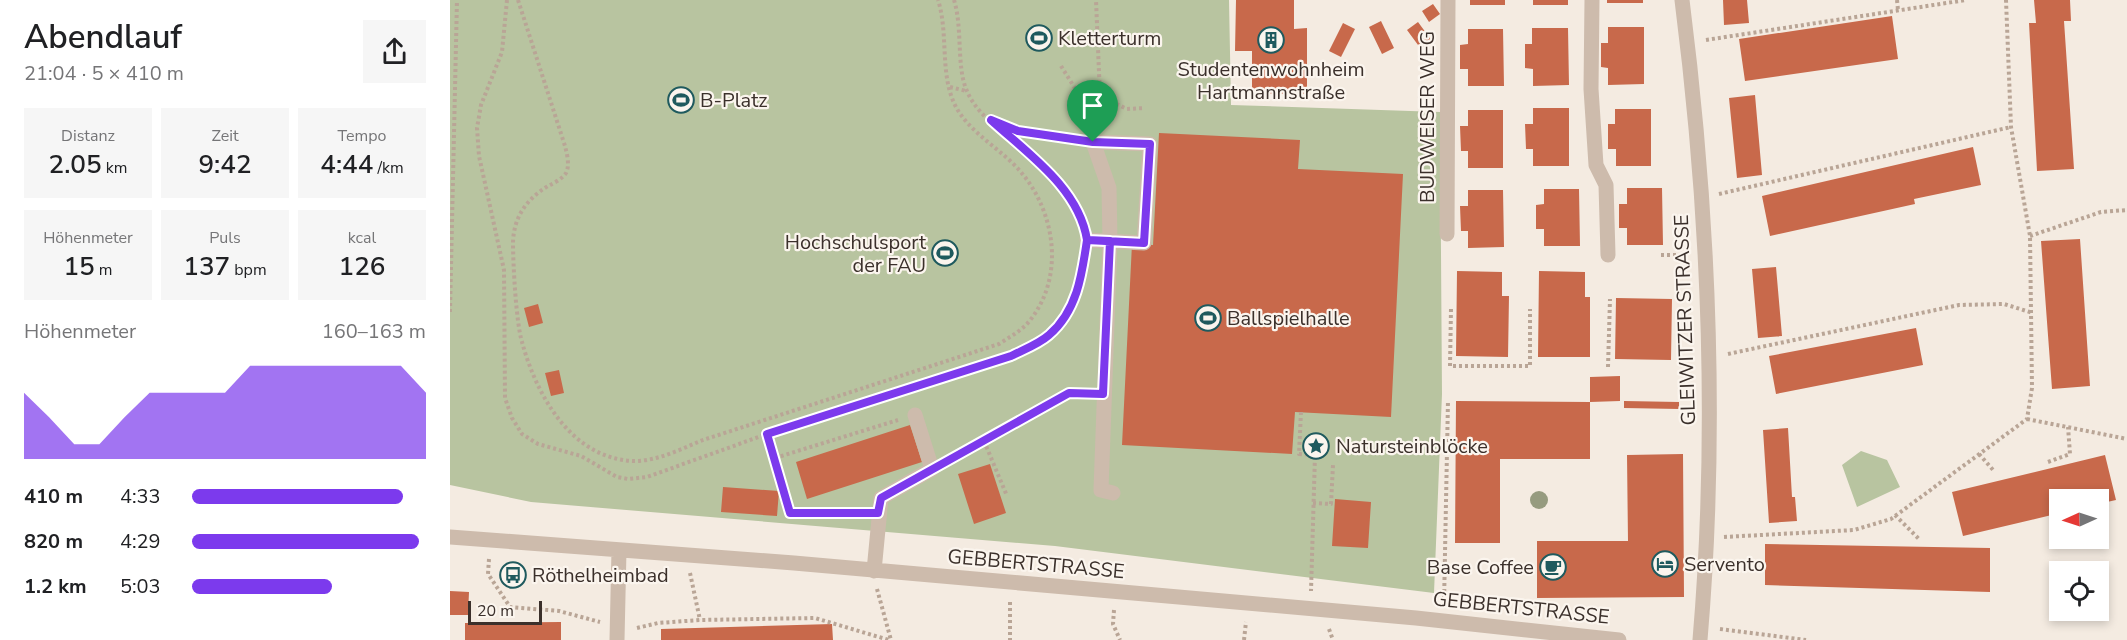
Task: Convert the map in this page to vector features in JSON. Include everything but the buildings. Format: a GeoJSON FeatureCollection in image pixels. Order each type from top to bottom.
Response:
{"type":"FeatureCollection","features":[{"type":"Feature","properties":{"kind":"street","name":"BUDWEISER WEG"},"geometry":{"type":"LineString","coordinates":[[1447,234],[1448,0]]}},
{"type":"Feature","properties":{"kind":"street"},"geometry":{"type":"LineString","coordinates":[[1592,0],[1592,100],[1596,165],[1606,185],[1608,255]]}},
{"type":"Feature","properties":{"kind":"street","name":"GLEIWITZER STRASSE"},"geometry":{"type":"LineString","coordinates":[[1682,0],[1688,43],[1701,198],[1709,359],[1707,538],[1700,633]]}},
{"type":"Feature","properties":{"kind":"street"},"geometry":{"type":"LineString","coordinates":[[1087,240],[1110,241],[1144,243],[1150,144],[1093,142],[1109,188],[1110,241],[1101,490],[1113,493]]}},
{"type":"Feature","properties":{"kind":"street"},"geometry":{"type":"LineString","coordinates":[[874,571],[880,532],[878,513],[881,498],[932,469],[915,415]]}},
{"type":"Feature","properties":{"kind":"street","name":"GEBBERTSTRASSE"},"geometry":{"type":"LineString","coordinates":[[450,537],[1115,591],[1444,621],[1618,640]]}},
{"type":"Feature","properties":{"kind":"street"},"geometry":{"type":"LineString","coordinates":[[617,634],[619,550]]}},
{"type":"Feature","properties":{"kind":"path"},"geometry":{"type":"LineString","coordinates":[[450,312],[457,0]]}},
{"type":"Feature","properties":{"kind":"path"},"geometry":{"type":"LineString","coordinates":[[507,0],[502,52],[481,105],[477,128],[479,156],[504,270],[503,376],[505,398],[512,418],[522,434],[538,444],[581,456],[617,477],[628,479],[647,477],[767,434],[1011,356],[1048,336],[1068,312],[1081,281],[1087,240],[1084,220],[1070,198],[1045,169],[977,108],[966,91],[960,19],[954,0]]}},
{"type":"Feature","properties":{"kind":"path"},"geometry":{"type":"LineString","coordinates":[[518,0],[565,146],[568,163],[566,172],[558,180],[530,199],[516,223],[513,240],[521,339],[533,377],[546,402],[561,422],[581,441],[615,458],[634,461],[659,457],[703,440],[999,344],[1018,332],[1032,318],[1044,296],[1052,272],[1053,246],[1045,214],[1022,173],[968,123],[956,107],[949,87],[944,25],[938,0]]}},
{"type":"Feature","properties":{"kind":"path"},"geometry":{"type":"LineString","coordinates":[[1088,109],[1100,96],[1096,0]]}},
{"type":"Feature","properties":{"kind":"path"},"geometry":{"type":"LineString","coordinates":[[1897,0],[1898,10]]}},
{"type":"Feature","properties":{"kind":"path"},"geometry":{"type":"LineString","coordinates":[[1688,43],[1966,0]]}},
{"type":"Feature","properties":{"kind":"path"},"geometry":{"type":"LineString","coordinates":[[1707,538],[1854,530],[1895,516],[2027,419],[2032,388],[2031,236],[2011,127],[2006,0]]}},
{"type":"Feature","properties":{"kind":"path"},"geometry":{"type":"LineString","coordinates":[[991,120],[1018,131],[1093,142],[1097,132],[1088,109],[1061,66]]}},
{"type":"Feature","properties":{"kind":"path"},"geometry":{"type":"LineString","coordinates":[[949,87],[966,91]]}},
{"type":"Feature","properties":{"kind":"path"},"geometry":{"type":"LineString","coordinates":[[1100,96],[1127,109],[1145,108]]}},
{"type":"Feature","properties":{"kind":"path"},"geometry":{"type":"LineString","coordinates":[[1701,198],[2011,127]]}},
{"type":"Feature","properties":{"kind":"path"},"geometry":{"type":"LineString","coordinates":[[2031,236],[2102,212],[2127,210]]}},
{"type":"Feature","properties":{"kind":"path"},"geometry":{"type":"LineString","coordinates":[[1608,367],[1610,299]]}},
{"type":"Feature","properties":{"kind":"path"},"geometry":{"type":"LineString","coordinates":[[1709,359],[1959,305],[2004,304],[2033,313]]}},
{"type":"Feature","properties":{"kind":"path"},"geometry":{"type":"LineString","coordinates":[[1450,309],[1450,366],[1530,366],[1530,309]]}},
{"type":"Feature","properties":{"kind":"path"},"geometry":{"type":"LineString","coordinates":[[1530,318],[1538,318]]}},
{"type":"Feature","properties":{"kind":"path"},"geometry":{"type":"LineString","coordinates":[[1451,320],[1456,320]]}},
{"type":"Feature","properties":{"kind":"path"},"geometry":{"type":"LineString","coordinates":[[1608,348],[1615,348]]}},
{"type":"Feature","properties":{"kind":"path"},"geometry":{"type":"LineString","coordinates":[[932,469],[1069,393],[1103,394]]}},
{"type":"Feature","properties":{"kind":"path"},"geometry":{"type":"LineString","coordinates":[[1444,621],[1448,400]]}},
{"type":"Feature","properties":{"kind":"path"},"geometry":{"type":"LineString","coordinates":[[1301,412],[1299,454],[1315,455],[1310,609]]}},
{"type":"Feature","properties":{"kind":"path"},"geometry":{"type":"LineString","coordinates":[[775,458],[915,415]]}},
{"type":"Feature","properties":{"kind":"path"},"geometry":{"type":"LineString","coordinates":[[2027,419],[2127,439]]}},
{"type":"Feature","properties":{"kind":"path"},"geometry":{"type":"LineString","coordinates":[[2048,462],[2070,454],[2068,427]]}},
{"type":"Feature","properties":{"kind":"path"},"geometry":{"type":"LineString","coordinates":[[767,434],[790,513],[878,513]]}},
{"type":"Feature","properties":{"kind":"path"},"geometry":{"type":"LineString","coordinates":[[984,441],[1007,496]]}},
{"type":"Feature","properties":{"kind":"path"},"geometry":{"type":"LineString","coordinates":[[1979,454],[1994,471]]}},
{"type":"Feature","properties":{"kind":"path"},"geometry":{"type":"LineString","coordinates":[[1313,503],[1331,504],[1333,465]]}},
{"type":"Feature","properties":{"kind":"path"},"geometry":{"type":"LineString","coordinates":[[1895,516],[1919,539]]}},
{"type":"Feature","properties":{"kind":"path"},"geometry":{"type":"LineString","coordinates":[[490,540],[489,574],[510,607],[559,611],[617,634],[658,623],[815,618],[890,640]]}},
{"type":"Feature","properties":{"kind":"path"},"geometry":{"type":"LineString","coordinates":[[685,555],[700,620]]}},
{"type":"Feature","properties":{"kind":"path"},"geometry":{"type":"LineString","coordinates":[[874,571],[879,603],[890,640]]}},
{"type":"Feature","properties":{"kind":"path"},"geometry":{"type":"LineString","coordinates":[[1010,640],[1008,618],[1011,583]]}},
{"type":"Feature","properties":{"kind":"path"},"geometry":{"type":"LineString","coordinates":[[1115,591],[1113,624],[1120,640]]}},
{"type":"Feature","properties":{"kind":"path"},"geometry":{"type":"LineString","coordinates":[[1700,633],[1806,640]]}},
{"type":"Feature","properties":{"kind":"green space","name":"Hochschulsport der FAU"},"geometry":{"type":"Polygon","coordinates":[[[450,0],[1229,0],[1231,105],[1440,112],[1442,394],[1434,593],[1055,546],[531,502],[450,485],[450,0]]]}},
{"type":"Feature","properties":{"kind":"green space"},"geometry":{"type":"Polygon","coordinates":[[[1861,451],[1887,460],[1900,487],[1857,507],[1842,465],[1861,451]]]}},
{"type":"Feature","properties":{"kind":"place","name":"Kletterturm"},"geometry":{"type":"Point","coordinates":[1039,38]}},
{"type":"Feature","properties":{"kind":"place","name":"Studentenwohnheim Hartmannstraße"},"geometry":{"type":"Point","coordinates":[1271,40]}},
{"type":"Feature","properties":{"kind":"place","name":"B-Platz"},"geometry":{"type":"Point","coordinates":[681,100]}},
{"type":"Feature","properties":{"kind":"place","name":"Hochschulsport der FAU"},"geometry":{"type":"Point","coordinates":[945,253]}},
{"type":"Feature","properties":{"kind":"place","name":"Ballspielhalle"},"geometry":{"type":"Point","coordinates":[1208,318]}},
{"type":"Feature","properties":{"kind":"place","name":"Natursteinblöcke"},"geometry":{"type":"Point","coordinates":[1316,446]}},
{"type":"Feature","properties":{"kind":"place","name":"Servento"},"geometry":{"type":"Point","coordinates":[1665,564]}},
{"type":"Feature","properties":{"kind":"place","name":"Base Coffee"},"geometry":{"type":"Point","coordinates":[1553,567]}},
{"type":"Feature","properties":{"kind":"place","name":"Röthelheimbad"},"geometry":{"type":"Point","coordinates":[513,575]}},
{"type":"Feature","properties":{"kind":"route"},"geometry":{"type":"LineString","coordinates":[[1093,142],[1018,131],[991,120],[1045,169],[1070,198],[1084,220],[1087,240],[1110,241],[1103,394],[1069,393],[881,498],[878,513],[790,513],[767,434],[1011,356],[1048,336],[1068,312],[1081,281],[1087,240],[1144,243],[1150,144],[1093,142]]}}]}
